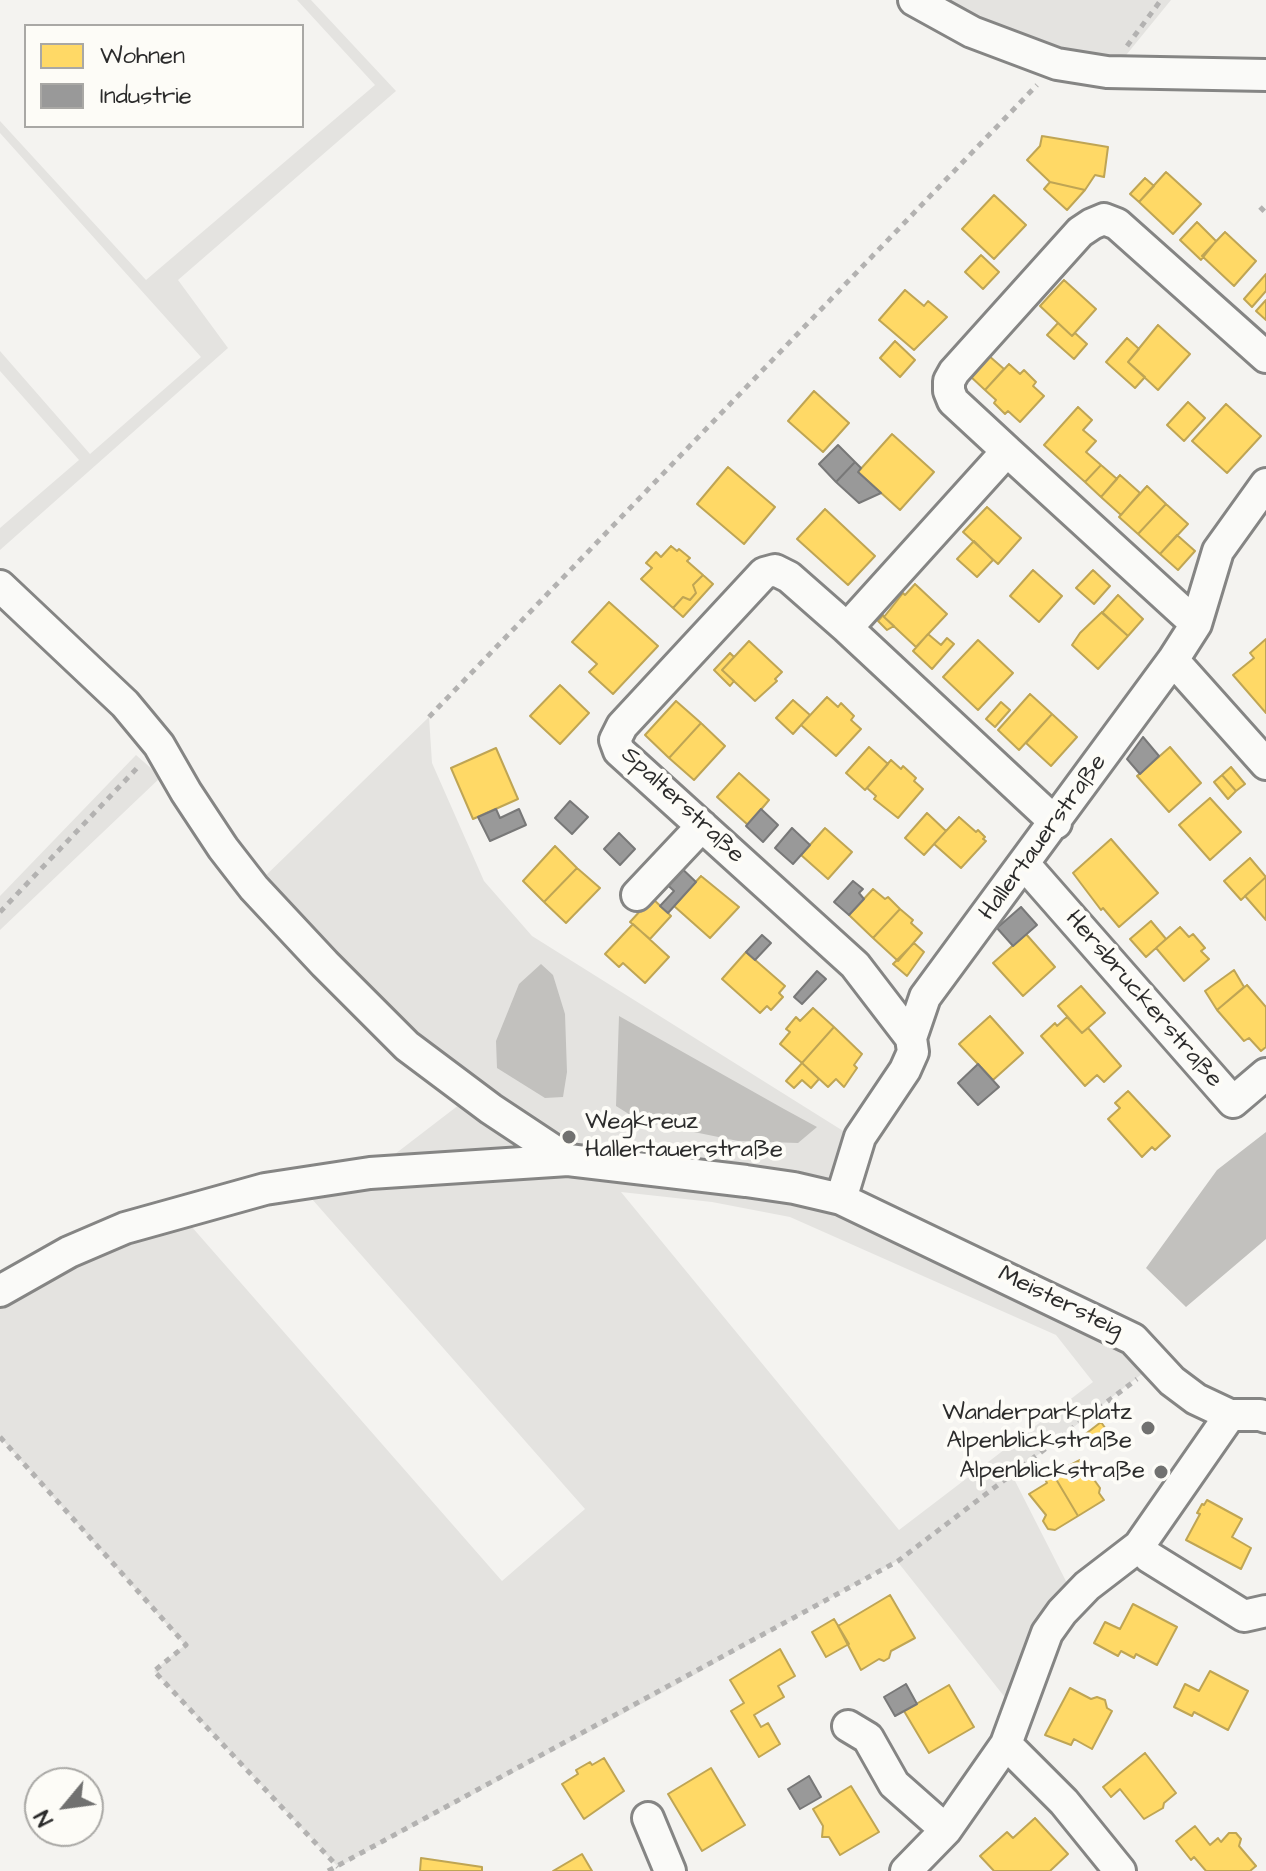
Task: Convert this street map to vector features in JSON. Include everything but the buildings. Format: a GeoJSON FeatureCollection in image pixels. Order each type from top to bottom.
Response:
{"type":"FeatureCollection","features":[{"type":"Feature","properties":{"kind":"street"},"geometry":{"type":"LineString","coordinates":[[914,0],[972,32],[1057,64],[1107,72],[1266,75]]}},
{"type":"Feature","properties":{"kind":"street"},"geometry":{"type":"LineString","coordinates":[[1196,624],[953,401],[949,381],[1080,232],[1104,219],[1117,224],[1266,357]]}},
{"type":"Feature","properties":{"kind":"street"},"geometry":{"type":"LineString","coordinates":[[847,628],[1007,451]]}},
{"type":"Feature","properties":{"kind":"street","name":"Hallertauerstraße"},"geometry":{"type":"LineString","coordinates":[[841,1199],[860,1137],[905,1070],[913,1052],[911,1038],[925,997],[1173,660],[1196,624],[1218,551],[1266,484]]}},
{"type":"Feature","properties":{"kind":"street","name":"Spalterstraße"},"geometry":{"type":"LineString","coordinates":[[911,1038],[855,965],[619,751],[615,740],[622,726],[764,573],[775,570],[789,577],[847,628],[1056,823]]}},
{"type":"Feature","properties":{"kind":"street"},"geometry":{"type":"LineString","coordinates":[[0,586],[116,695],[159,745],[223,848],[254,888],[325,964],[407,1046],[491,1109],[568,1160]]}},
{"type":"Feature","properties":{"kind":"street"},"geometry":{"type":"LineString","coordinates":[[1173,660],[1266,764]]}},
{"type":"Feature","properties":{"kind":"street"},"geometry":{"type":"LineString","coordinates":[[637,895],[702,826]]}},
{"type":"Feature","properties":{"kind":"street","name":"Hersbruckerstraße"},"geometry":{"type":"LineString","coordinates":[[1025,865],[1233,1102],[1266,1074]]}},
{"type":"Feature","properties":{"kind":"street","name":"Meistersteig"},"geometry":{"type":"LineString","coordinates":[[0,1291],[69,1252],[125,1228],[265,1189],[370,1173],[568,1160],[746,1181],[841,1199],[1133,1339],[1172,1381],[1196,1399],[1230,1415],[1266,1417]]}},
{"type":"Feature","properties":{"kind":"street"},"geometry":{"type":"LineString","coordinates":[[906,1871],[946,1830],[1006,1744],[1047,1633],[1087,1586],[1139,1546],[1230,1415]]}},
{"type":"Feature","properties":{"kind":"street"},"geometry":{"type":"LineString","coordinates":[[1139,1546],[1149,1557],[1244,1616],[1266,1611]]}},
{"type":"Feature","properties":{"kind":"street"},"geometry":{"type":"LineString","coordinates":[[848,1726],[868,1738],[894,1784],[946,1830]]}},
{"type":"Feature","properties":{"kind":"street"},"geometry":{"type":"LineString","coordinates":[[1006,1744],[1064,1802],[1120,1871]]}},
{"type":"Feature","properties":{"kind":"street"},"geometry":{"type":"LineString","coordinates":[[648,1818],[670,1871]]}},
{"type":"Feature","properties":{"kind":"path"},"geometry":{"type":"LineString","coordinates":[[1107,72],[1161,0]]}},
{"type":"Feature","properties":{"kind":"path"},"geometry":{"type":"LineString","coordinates":[[429,717],[1057,64]]}},
{"type":"Feature","properties":{"kind":"path"},"geometry":{"type":"LineString","coordinates":[[1260,207],[1266,213]]}},
{"type":"Feature","properties":{"kind":"path"},"geometry":{"type":"LineString","coordinates":[[0,912],[159,745]]}},
{"type":"Feature","properties":{"kind":"path"},"geometry":{"type":"LineString","coordinates":[[328,1871],[898,1561],[1156,1363]]}},
{"type":"Feature","properties":{"kind":"path"},"geometry":{"type":"LineString","coordinates":[[0,1437],[186,1645],[154,1671],[338,1867]]}},
{"type":"Feature","properties":{"kind":"shaded area"},"geometry":{"type":"Polygon","coordinates":[[[297,0],[311,0],[396,91],[178,280],[228,348],[0,550],[0,528],[79,460],[0,371],[0,351],[90,454],[201,357],[0,133],[0,121],[146,280],[375,85],[297,0]]]}},
{"type":"Feature","properties":{"kind":"shaded area"},"geometry":{"type":"Polygon","coordinates":[[[929,0],[1171,0],[1118,65],[1067,57],[929,0]]]}},
{"type":"Feature","properties":{"kind":"shaded area"},"geometry":{"type":"Polygon","coordinates":[[[429,717],[432,763],[484,881],[532,936],[848,1134],[831,1187],[565,1147],[437,1058],[259,882],[429,717]]]}},
{"type":"Feature","properties":{"kind":"shaded area"},"geometry":{"type":"Polygon","coordinates":[[[136,755],[161,777],[0,930],[0,896],[136,755]]]}},
{"type":"Feature","properties":{"kind":"shaded area"},"geometry":{"type":"Polygon","coordinates":[[[541,964],[553,975],[565,1014],[567,1072],[563,1097],[545,1098],[497,1068],[496,1041],[519,984],[541,964]]]}},
{"type":"Feature","properties":{"kind":"shaded area"},"geometry":{"type":"Polygon","coordinates":[[[619,1016],[817,1127],[798,1143],[738,1141],[640,1121],[616,1106],[619,1016]]]}},
{"type":"Feature","properties":{"kind":"shaded area"},"geometry":{"type":"Polygon","coordinates":[[[464,1101],[527,1143],[526,1160],[382,1164],[464,1101]]]}},
{"type":"Feature","properties":{"kind":"shaded area"},"geometry":{"type":"Polygon","coordinates":[[[1266,1132],[1266,1239],[1186,1307],[1146,1268],[1217,1170],[1266,1132]]]}},
{"type":"Feature","properties":{"kind":"shaded area"},"geometry":{"type":"Polygon","coordinates":[[[546,1173],[705,1182],[825,1208],[1127,1350],[1147,1370],[1012,1475],[1071,1591],[1011,1705],[897,1561],[671,1688],[338,1867],[154,1671],[185,1645],[0,1437],[0,1300],[37,1276],[184,1218],[502,1581],[585,1509],[304,1190],[546,1173]],[[621,1192],[899,1530],[1093,1382],[1056,1335],[790,1217],[712,1202],[621,1192]]]}},
{"type":"Feature","properties":{"kind":"place","name":"Wegkreuz Hallertauerstraße"},"geometry":{"type":"Point","coordinates":[569,1137]}},
{"type":"Feature","properties":{"kind":"place","name":"Wanderparkplatz Alpenblickstraße"},"geometry":{"type":"Point","coordinates":[1148,1428]}},
{"type":"Feature","properties":{"kind":"place","name":"Alpenblickstraße"},"geometry":{"type":"Point","coordinates":[1161,1472]}}]}
